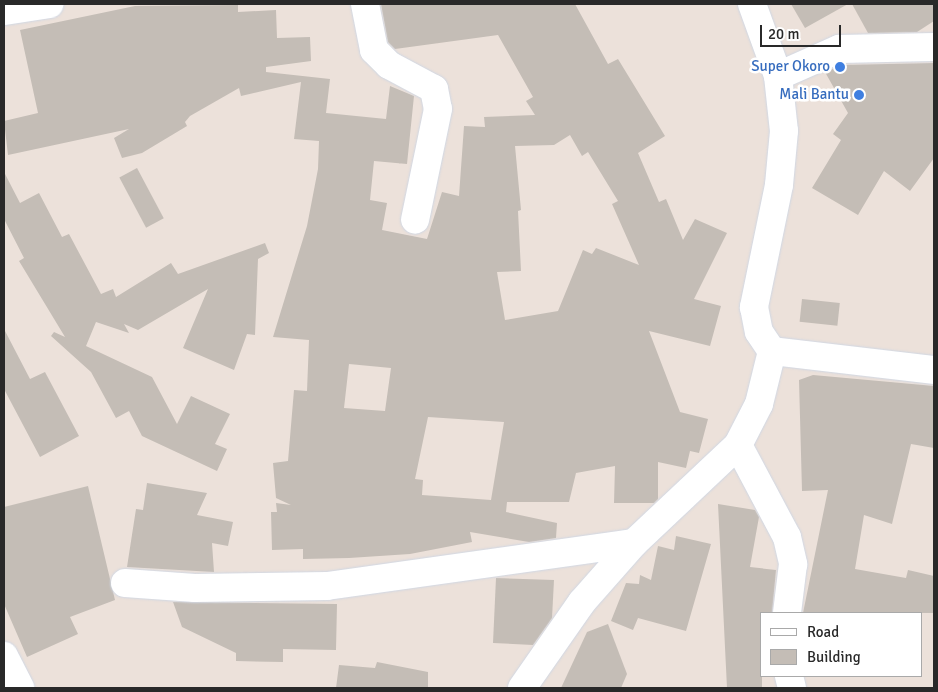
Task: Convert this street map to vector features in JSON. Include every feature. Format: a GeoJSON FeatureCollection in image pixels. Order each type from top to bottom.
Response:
{"type":"FeatureCollection","features":[{"type":"Feature","properties":{"kind":"street"},"geometry":{"type":"LineString","coordinates":[[4,11],[49,4]]}},
{"type":"Feature","properties":{"kind":"street"},"geometry":{"type":"LineString","coordinates":[[365,4],[374,50],[389,65],[434,89],[438,109],[415,220]]}},
{"type":"Feature","properties":{"kind":"street"},"geometry":{"type":"LineString","coordinates":[[522,688],[582,602],[634,543],[738,445],[759,404],[772,351],[759,332],[754,308],[779,185],[784,131],[778,76],[752,4]]}},
{"type":"Feature","properties":{"kind":"street"},"geometry":{"type":"LineString","coordinates":[[778,76],[839,49],[934,47]]}},
{"type":"Feature","properties":{"kind":"street"},"geometry":{"type":"LineString","coordinates":[[772,351],[934,370]]}},
{"type":"Feature","properties":{"kind":"street"},"geometry":{"type":"LineString","coordinates":[[738,445],[787,537],[793,564],[787,612]]}},
{"type":"Feature","properties":{"kind":"street"},"geometry":{"type":"LineString","coordinates":[[125,583],[194,588],[327,586],[634,543]]}},
{"type":"Feature","properties":{"kind":"street"},"geometry":{"type":"LineString","coordinates":[[4,656],[20,688]]}},
{"type":"Feature","properties":{"kind":"building"},"geometry":{"type":"Polygon","coordinates":[[[381,4],[575,4],[608,64],[618,59],[665,136],[638,153],[659,202],[666,199],[683,240],[695,219],[727,233],[694,299],[721,306],[710,346],[649,331],[680,412],[708,419],[699,453],[690,451],[686,468],[658,462],[658,499],[654,503],[614,503],[615,466],[576,473],[569,502],[507,502],[506,512],[557,523],[556,538],[529,542],[470,532],[472,542],[410,554],[349,558],[303,559],[303,549],[272,550],[271,512],[277,512],[276,503],[291,505],[276,498],[273,463],[288,461],[294,390],[307,391],[309,340],[273,337],[307,226],[318,169],[319,141],[294,139],[301,82],[241,96],[239,88],[190,116],[185,122],[187,126],[142,153],[122,158],[114,138],[129,129],[8,155],[4,121],[38,113],[20,30],[135,6],[238,5],[238,12],[276,10],[277,38],[310,37],[311,61],[266,67],[266,72],[330,79],[326,113],[386,119],[390,86],[414,96],[407,164],[374,161],[370,200],[387,203],[382,230],[427,239],[442,192],[459,196],[464,126],[485,127],[484,117],[535,115],[526,101],[533,97],[498,35],[395,49],[388,42],[381,4]],[[570,135],[554,145],[515,146],[521,210],[518,211],[521,271],[497,272],[505,320],[558,311],[583,250],[592,254],[596,248],[639,265],[612,204],[618,201],[588,152],[582,156],[570,135]],[[349,364],[344,408],[385,411],[391,368],[349,364]],[[428,417],[415,479],[423,480],[422,495],[491,500],[504,422],[428,417]]]}},
{"type":"Feature","properties":{"kind":"building"},"geometry":{"type":"Polygon","coordinates":[[[791,4],[848,4],[805,28],[791,4]]]}},
{"type":"Feature","properties":{"kind":"building"},"geometry":{"type":"Polygon","coordinates":[[[852,4],[934,4],[934,21],[917,32],[868,33],[852,4]]]}},
{"type":"Feature","properties":{"kind":"building"},"geometry":{"type":"Polygon","coordinates":[[[934,63],[934,158],[910,191],[884,171],[858,215],[812,188],[841,140],[833,134],[848,113],[825,72],[842,65],[934,63]]]}},
{"type":"Feature","properties":{"kind":"building"},"geometry":{"type":"Polygon","coordinates":[[[137,168],[164,218],[146,228],[119,177],[137,168]]]}},
{"type":"Feature","properties":{"kind":"building"},"geometry":{"type":"Polygon","coordinates":[[[4,172],[20,203],[39,193],[62,237],[69,234],[101,294],[113,289],[116,297],[171,263],[178,274],[265,243],[269,253],[258,259],[255,335],[247,334],[234,370],[183,348],[208,289],[138,330],[124,324],[129,333],[96,322],[86,346],[152,377],[177,424],[191,396],[230,414],[215,444],[227,449],[217,471],[142,436],[129,411],[116,418],[91,372],[51,336],[54,332],[65,337],[19,261],[24,258],[4,219],[4,172]]]}},
{"type":"Feature","properties":{"kind":"building"},"geometry":{"type":"Polygon","coordinates":[[[802,299],[840,303],[837,326],[800,322],[802,299]]]}},
{"type":"Feature","properties":{"kind":"building"},"geometry":{"type":"Polygon","coordinates":[[[4,329],[30,379],[45,372],[79,436],[40,457],[4,389],[4,329]]]}},
{"type":"Feature","properties":{"kind":"building"},"geometry":{"type":"Polygon","coordinates":[[[813,375],[934,386],[934,448],[911,444],[892,524],[864,515],[855,569],[906,578],[908,570],[934,576],[934,613],[803,612],[828,490],[802,491],[799,380],[813,375]]]}},
{"type":"Feature","properties":{"kind":"building"},"geometry":{"type":"Polygon","coordinates":[[[147,483],[207,493],[197,515],[233,522],[228,546],[212,543],[214,572],[127,567],[136,509],[143,510],[147,483]]]}},
{"type":"Feature","properties":{"kind":"building"},"geometry":{"type":"Polygon","coordinates":[[[88,486],[115,600],[70,617],[78,634],[27,657],[4,604],[4,507],[88,486]]]}},
{"type":"Feature","properties":{"kind":"building"},"geometry":{"type":"Polygon","coordinates":[[[718,504],[755,510],[759,517],[750,567],[776,570],[772,612],[760,612],[760,677],[762,677],[762,688],[727,688],[718,504]]]}},
{"type":"Feature","properties":{"kind":"building"},"geometry":{"type":"Polygon","coordinates":[[[676,536],[711,544],[686,631],[638,618],[633,630],[611,621],[626,583],[639,584],[640,575],[651,580],[658,546],[674,550],[676,536]]]}},
{"type":"Feature","properties":{"kind":"building"},"geometry":{"type":"Polygon","coordinates":[[[496,578],[554,580],[552,618],[533,645],[493,643],[496,578]]]}},
{"type":"Feature","properties":{"kind":"building"},"geometry":{"type":"Polygon","coordinates":[[[173,602],[337,604],[336,650],[283,649],[283,662],[236,661],[236,653],[182,627],[173,602]]]}},
{"type":"Feature","properties":{"kind":"building"},"geometry":{"type":"Polygon","coordinates":[[[608,624],[627,674],[621,688],[561,688],[587,632],[608,624]]]}},
{"type":"Feature","properties":{"kind":"building"},"geometry":{"type":"Polygon","coordinates":[[[377,662],[428,672],[428,688],[336,688],[339,665],[375,668],[377,662]]]}},
{"type":"Feature","properties":{"kind":"place","name":"Super Okoro"},"geometry":{"type":"Point","coordinates":[840,67]}},
{"type":"Feature","properties":{"kind":"place","name":"Mali Bantu"},"geometry":{"type":"Point","coordinates":[859,95]}}]}
